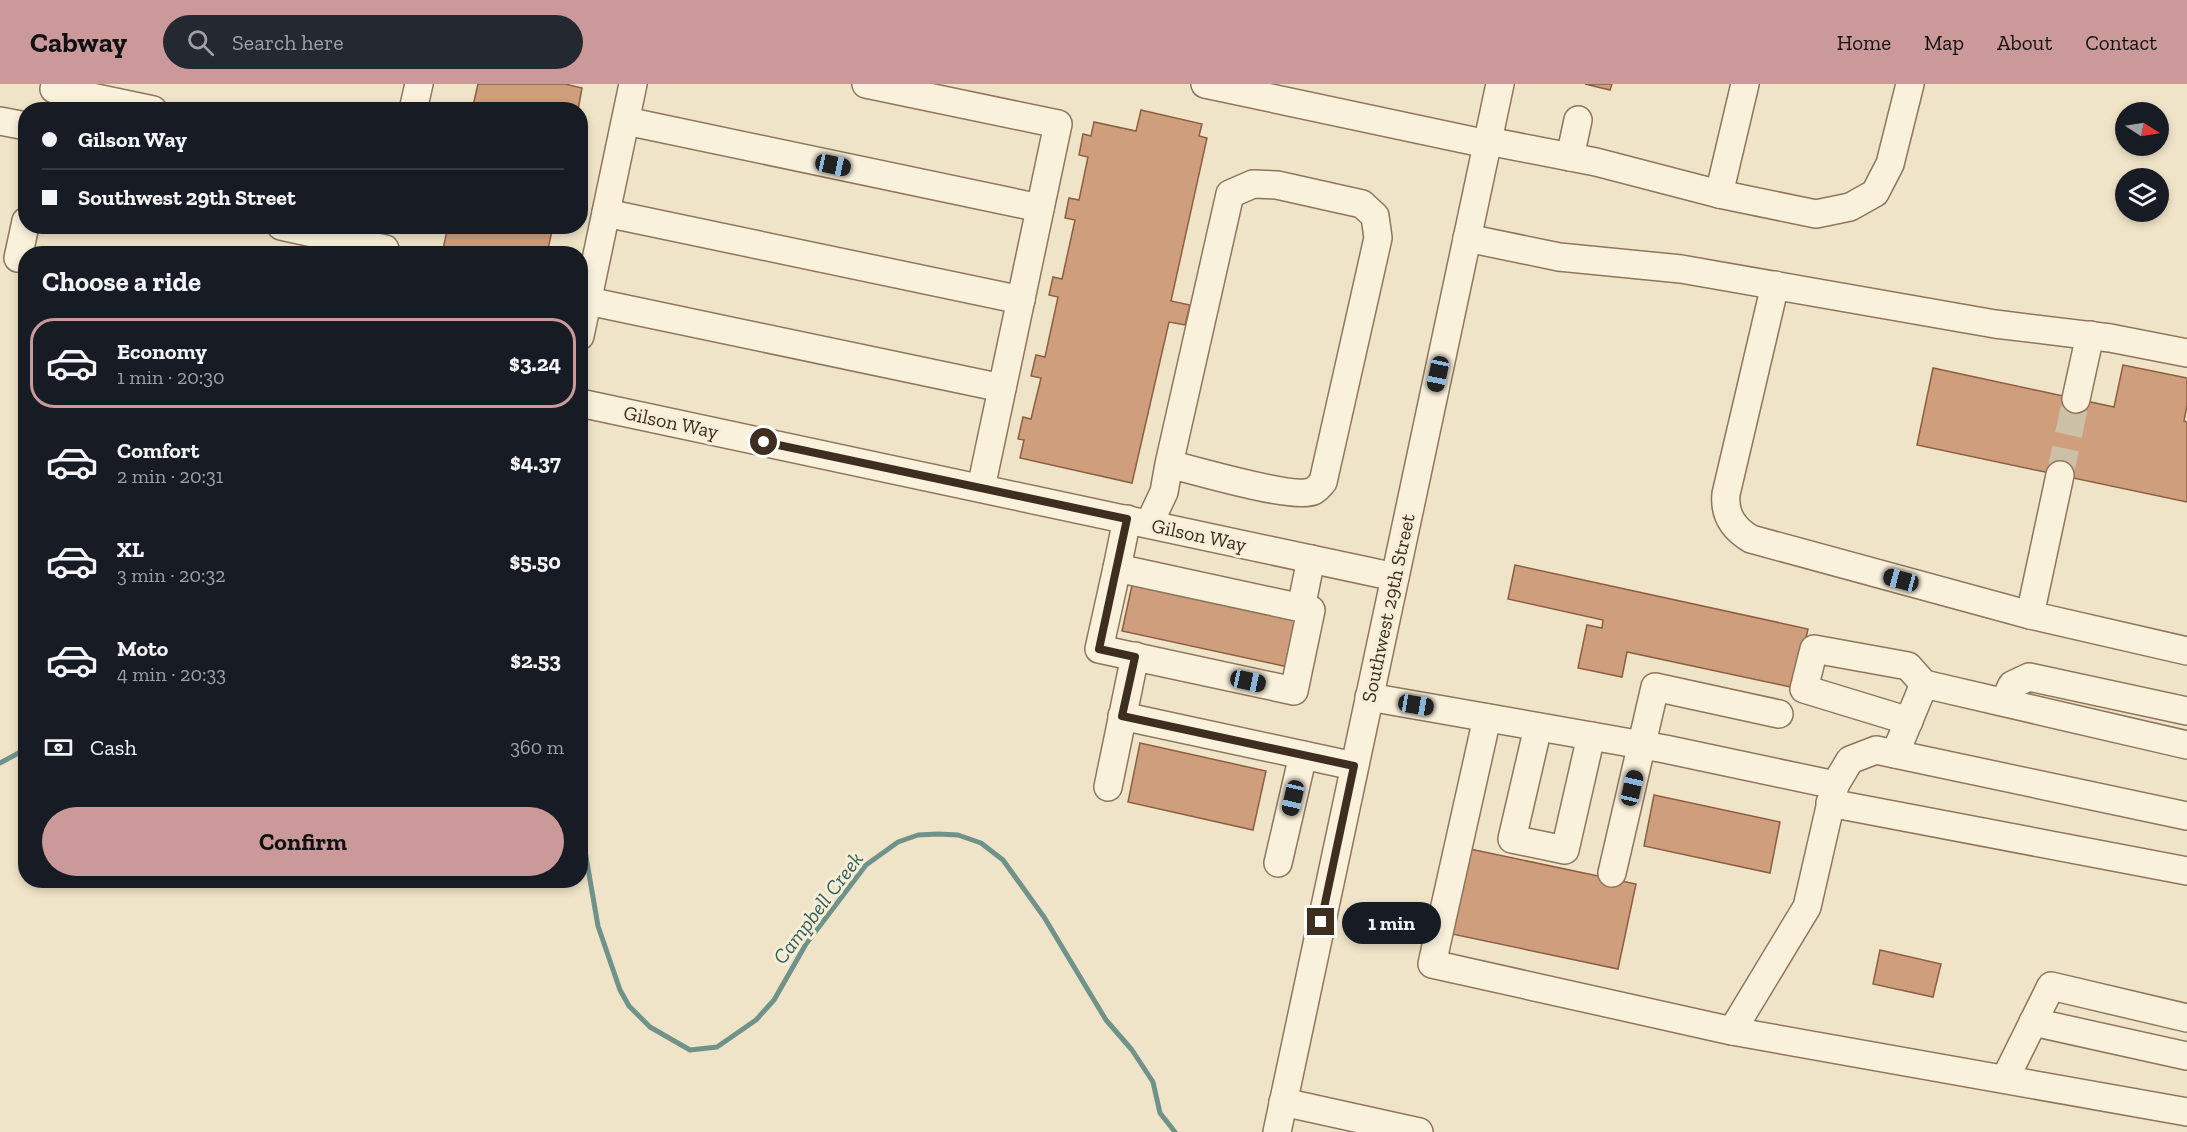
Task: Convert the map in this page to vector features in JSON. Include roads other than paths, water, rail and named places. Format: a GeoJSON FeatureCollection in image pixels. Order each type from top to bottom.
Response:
{"type":"FeatureCollection","features":[{"type":"Feature","properties":{"kind":"street"},"geometry":{"type":"LineString","coordinates":[[415,102],[419,84]]}},
{"type":"Feature","properties":{"kind":"street"},"geometry":{"type":"LineString","coordinates":[[633,84],[588,301],[1002,388]]}},
{"type":"Feature","properties":{"kind":"street"},"geometry":{"type":"LineString","coordinates":[[866,84],[1058,124],[981,488]]}},
{"type":"Feature","properties":{"kind":"street"},"geometry":{"type":"LineString","coordinates":[[1205,84],[1570,157],[1719,194],[1816,214],[1850,207],[1875,193],[1890,164],[1910,84]]}},
{"type":"Feature","properties":{"kind":"street","name":"Southwest 29th Street"},"geometry":{"type":"LineString","coordinates":[[1276,1132],[1500,84]]}},
{"type":"Feature","properties":{"kind":"street"},"geometry":{"type":"LineString","coordinates":[[1719,194],[1745,84]]}},
{"type":"Feature","properties":{"kind":"street"},"geometry":{"type":"LineString","coordinates":[[53,94],[103,102]]}},
{"type":"Feature","properties":{"kind":"street"},"geometry":{"type":"LineString","coordinates":[[1570,157],[1578,120]]}},
{"type":"Feature","properties":{"kind":"street"},"geometry":{"type":"LineString","coordinates":[[0,121],[18,124]]}},
{"type":"Feature","properties":{"kind":"street"},"geometry":{"type":"LineString","coordinates":[[626,121],[1040,208]]}},
{"type":"Feature","properties":{"kind":"street"},"geometry":{"type":"LineString","coordinates":[[1117,568],[1311,610],[1294,691],[1099,649],[1117,568],[1138,522],[1164,492],[1169,464],[1230,194],[1253,184],[1277,185],[1362,204],[1375,216],[1378,238],[1323,482],[1312,491],[1291,492],[1169,464]]}},
{"type":"Feature","properties":{"kind":"street"},"geometry":{"type":"LineString","coordinates":[[606,213],[1021,300]]}},
{"type":"Feature","properties":{"kind":"street"},"geometry":{"type":"LineString","coordinates":[[14,257],[22,234]]}},
{"type":"Feature","properties":{"kind":"street"},"geometry":{"type":"LineString","coordinates":[[330,234],[386,243]]}},
{"type":"Feature","properties":{"kind":"street"},"geometry":{"type":"LineString","coordinates":[[1467,238],[1559,257],[1682,269],[1995,324],[2090,335],[2187,353]]}},
{"type":"Feature","properties":{"kind":"street"},"geometry":{"type":"LineString","coordinates":[[1775,285],[1726,494],[1725,504],[1732,524],[1740,532],[1751,539],[2030,615],[2187,651]]}},
{"type":"Feature","properties":{"kind":"street"},"geometry":{"type":"LineString","coordinates":[[2076,399],[2090,335]]}},
{"type":"Feature","properties":{"kind":"street","name":"Gilson Way"},"geometry":{"type":"LineString","coordinates":[[588,405],[1395,577]]}},
{"type":"Feature","properties":{"kind":"street"},"geometry":{"type":"LineString","coordinates":[[2030,615],[2060,475]]}},
{"type":"Feature","properties":{"kind":"street"},"geometry":{"type":"LineString","coordinates":[[1301,608],[1311,559]]}},
{"type":"Feature","properties":{"kind":"street"},"geometry":{"type":"LineString","coordinates":[[1909,721],[1804,689],[1814,649],[1908,666],[1924,684],[2187,745]]}},
{"type":"Feature","properties":{"kind":"street"},"geometry":{"type":"LineString","coordinates":[[1108,787],[1135,657]]}},
{"type":"Feature","properties":{"kind":"street"},"geometry":{"type":"LineString","coordinates":[[2004,702],[2012,685],[2029,677],[2187,711]]}},
{"type":"Feature","properties":{"kind":"street"},"geometry":{"type":"LineString","coordinates":[[1895,754],[1924,684]]}},
{"type":"Feature","properties":{"kind":"street"},"geometry":{"type":"LineString","coordinates":[[1612,873],[1655,687],[1779,714]]}},
{"type":"Feature","properties":{"kind":"street"},"geometry":{"type":"LineString","coordinates":[[1369,697],[1642,745],[1833,794],[2187,871]]}},
{"type":"Feature","properties":{"kind":"street"},"geometry":{"type":"LineString","coordinates":[[1122,716],[1354,766]]}},
{"type":"Feature","properties":{"kind":"street"},"geometry":{"type":"LineString","coordinates":[[1487,718],[1432,964],[1732,1031],[2187,1112]]}},
{"type":"Feature","properties":{"kind":"street"},"geometry":{"type":"LineString","coordinates":[[1538,727],[1512,839],[1565,850],[1591,736]]}},
{"type":"Feature","properties":{"kind":"street"},"geometry":{"type":"LineString","coordinates":[[1732,1031],[1807,907],[1833,794],[1850,760],[1876,750],[2187,816]]}},
{"type":"Feature","properties":{"kind":"street"},"geometry":{"type":"LineString","coordinates":[[1278,863],[1303,755]]}},
{"type":"Feature","properties":{"kind":"street"},"geometry":{"type":"LineString","coordinates":[[2005,1079],[2051,986],[2187,1018]]}},
{"type":"Feature","properties":{"kind":"street"},"geometry":{"type":"LineString","coordinates":[[2033,1022],[2187,1056]]}},
{"type":"Feature","properties":{"kind":"street"},"geometry":{"type":"LineString","coordinates":[[1283,1102],[1419,1132]]}},
{"type":"Feature","properties":{"kind":"waterway","name":"Campbell Creek"},"geometry":{"type":"LineString","coordinates":[[0,763],[18,753]]}},
{"type":"Feature","properties":{"kind":"waterway","name":"Campbell Creek"},"geometry":{"type":"LineString","coordinates":[[588,868],[598,926],[620,990],[629,1006],[650,1027],[690,1050],[717,1047],[756,1020],[774,1000],[806,944],[866,865],[898,842],[918,835],[938,834],[958,835],[981,843],[1003,860],[1044,917],[1106,1020],[1132,1050],[1153,1082],[1160,1113],[1175,1132]]}},
{"type":"Feature","properties":{"kind":"tunnel"},"geometry":{"type":"LineString","coordinates":[[2060,475],[2076,399]]}}]}
